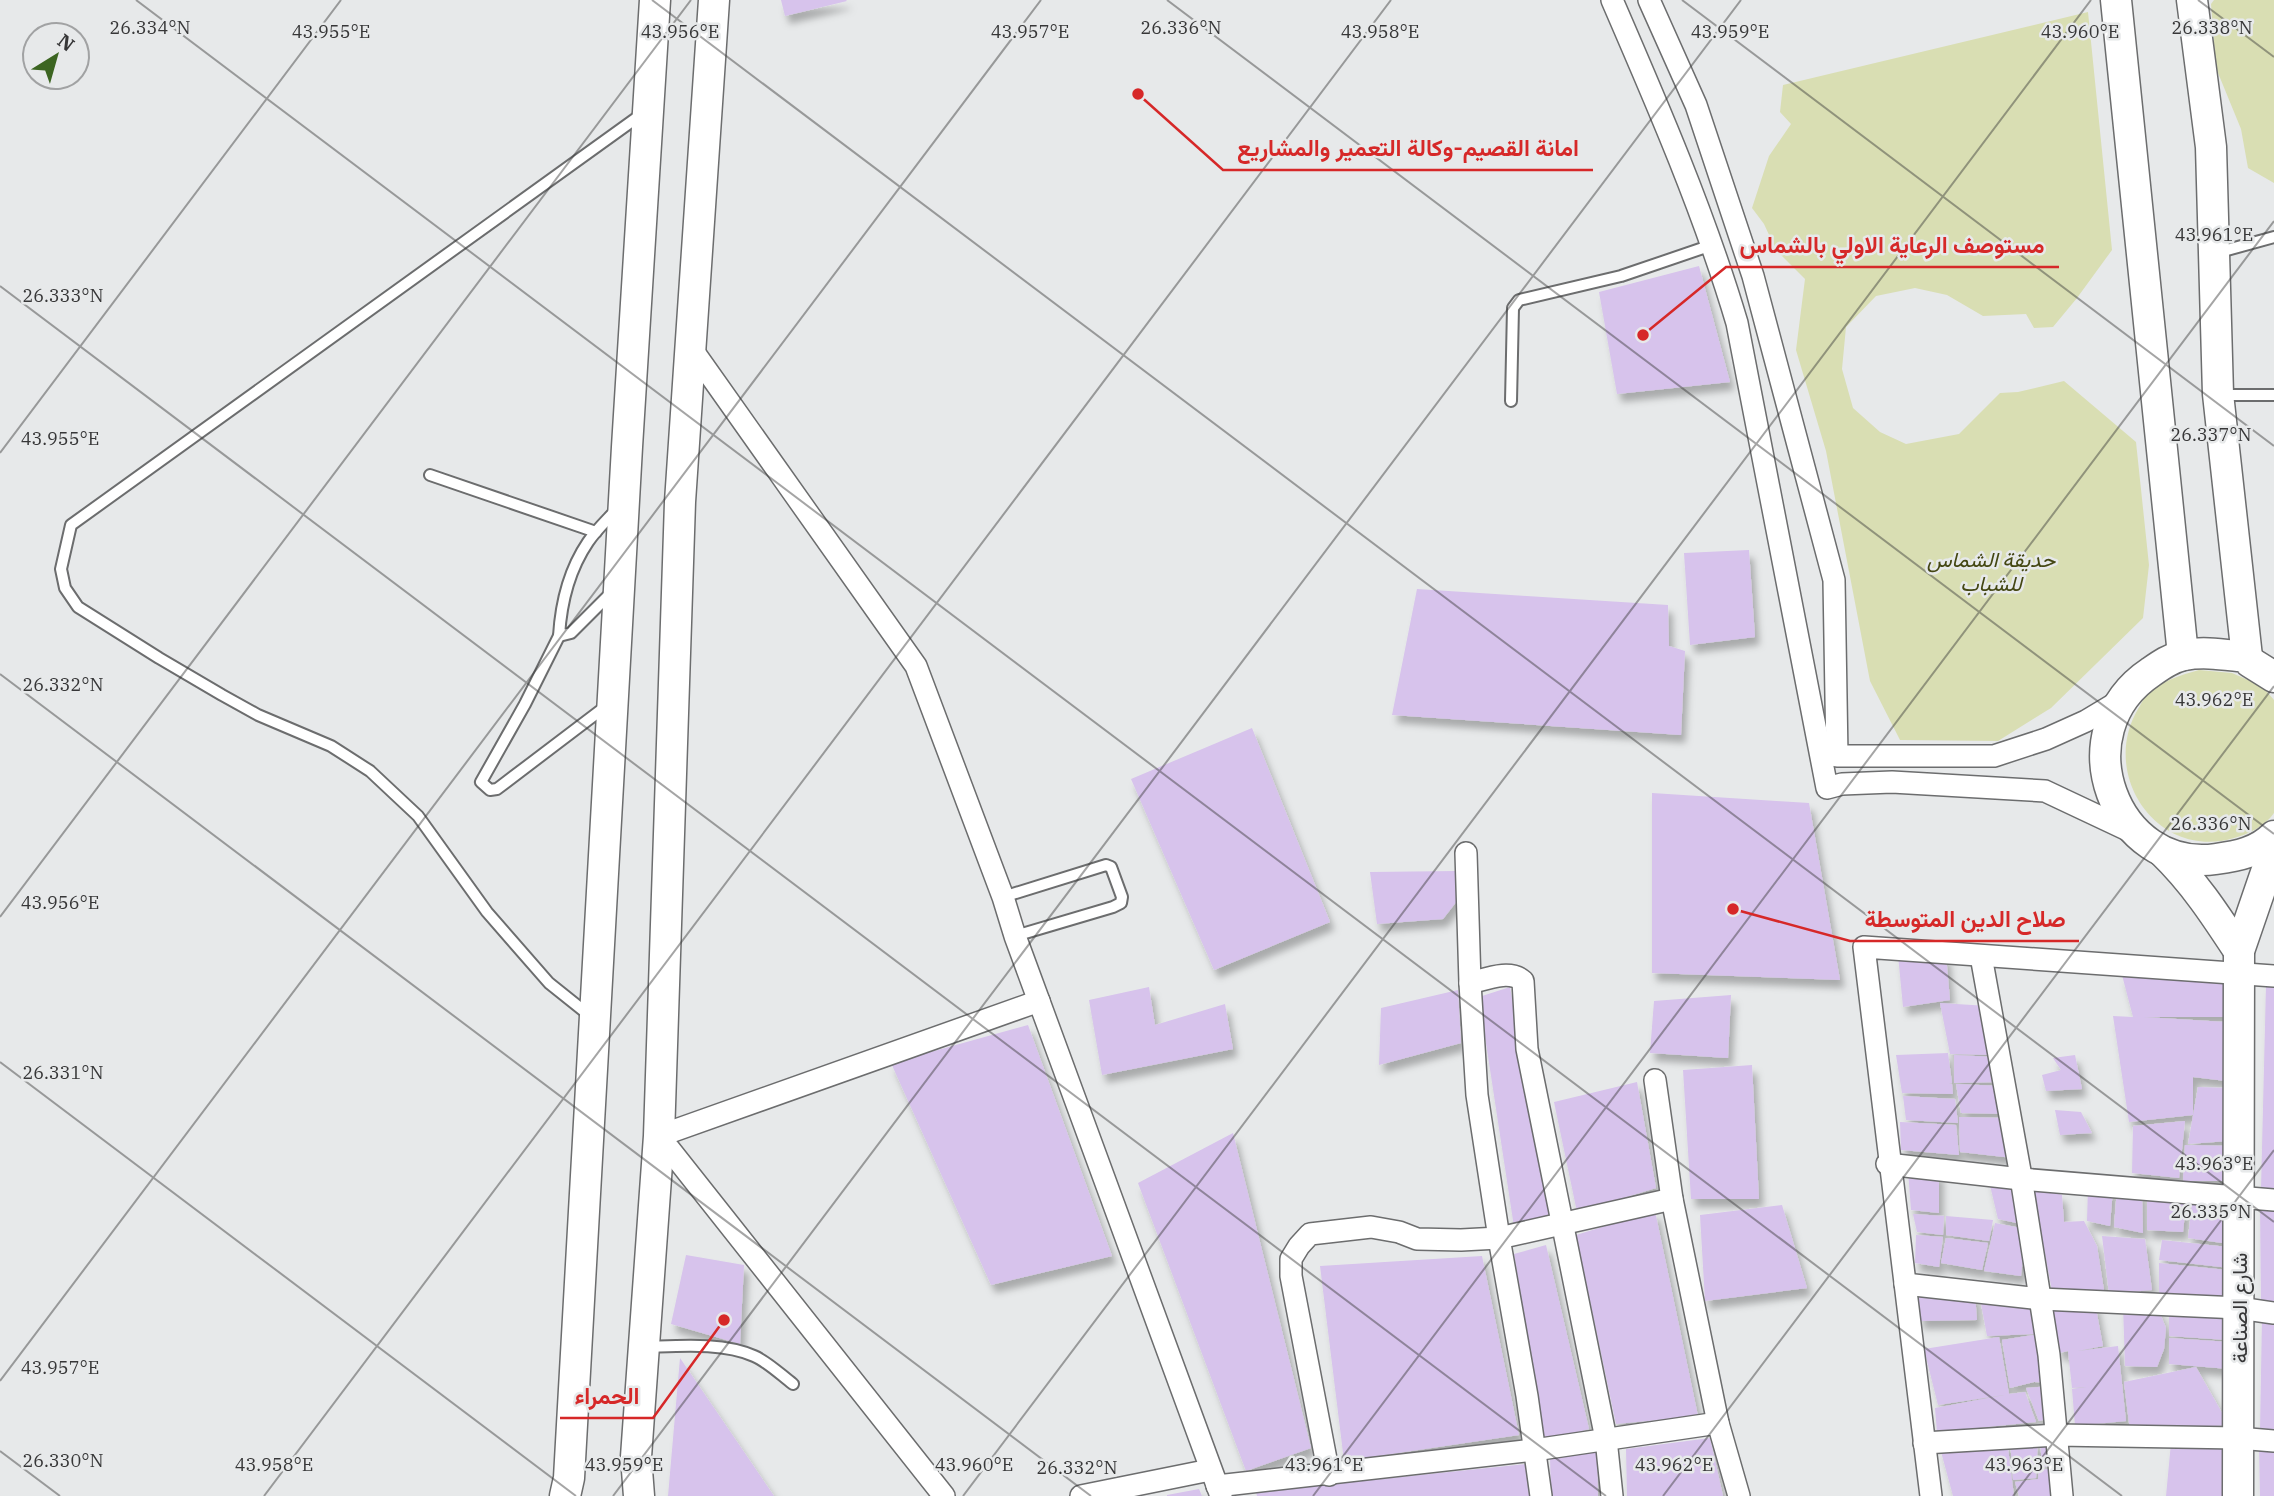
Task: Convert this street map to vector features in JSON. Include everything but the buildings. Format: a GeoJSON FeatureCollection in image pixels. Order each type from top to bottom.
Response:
{"type":"FeatureCollection","features":[{"type":"Feature","properties":{"kind":"street"},"geometry":{"type":"LineString","coordinates":[[568,1490],[655,0]]}},
{"type":"Feature","properties":{"kind":"street"},"geometry":{"type":"LineString","coordinates":[[639,1496],[636,1457],[659,1136],[680,502],[714,0]]}},
{"type":"Feature","properties":{"kind":"street"},"geometry":{"type":"LineString","coordinates":[[1612,0],[1684,168],[1737,323],[1827,788],[1842,784],[1892,782],[2045,791],[2106,818],[2176,855],[2204,860],[2241,855],[2268,842],[2274,836]]}},
{"type":"Feature","properties":{"kind":"street"},"geometry":{"type":"LineString","coordinates":[[1649,0],[1696,105],[1753,276],[1834,580],[1837,756],[1994,756],[2046,739],[2086,721],[2121,700]]}},
{"type":"Feature","properties":{"kind":"street"},"geometry":{"type":"LineString","coordinates":[[2116,0],[2183,656]]}},
{"type":"Feature","properties":{"kind":"street"},"geometry":{"type":"LineString","coordinates":[[2192,0],[2211,147],[2218,394],[2247,657]]}},
{"type":"Feature","properties":{"kind":"street"},"geometry":{"type":"LineString","coordinates":[[691,348],[916,666],[1003,897],[1216,1484]]}},
{"type":"Feature","properties":{"kind":"street"},"geometry":{"type":"LineString","coordinates":[[2240,963],[2209,904],[2183,872],[2132,826],[2118,807],[2106,773],[2105,746],[2108,730],[2121,700],[2135,683],[2169,660],[2206,653],[2247,657],[2274,677]]}},
{"type":"Feature","properties":{"kind":"street"},"geometry":{"type":"LineString","coordinates":[[2240,963],[2274,849]]}},
{"type":"Feature","properties":{"kind":"street"},"geometry":{"type":"LineString","coordinates":[[1466,853],[1477,1095],[1541,1496]]}},
{"type":"Feature","properties":{"kind":"street"},"geometry":{"type":"LineString","coordinates":[[1931,1496],[1864,947],[1981,956],[2240,963],[2274,976]]}},
{"type":"Feature","properties":{"kind":"street"},"geometry":{"type":"LineString","coordinates":[[1981,956],[2049,1355],[2063,1496]]}},
{"type":"Feature","properties":{"kind":"street","name":"شارع الصناعة"},"geometry":{"type":"LineString","coordinates":[[2238,1496],[2240,963]]}},
{"type":"Feature","properties":{"kind":"street"},"geometry":{"type":"LineString","coordinates":[[1470,983],[1510,974],[1523,981],[1527,1049],[1606,1439],[1612,1496]]}},
{"type":"Feature","properties":{"kind":"street"},"geometry":{"type":"LineString","coordinates":[[659,1136],[1039,1001]]}},
{"type":"Feature","properties":{"kind":"street"},"geometry":{"type":"LineString","coordinates":[[1655,1080],[1672,1199],[1718,1423],[1739,1496]]}},
{"type":"Feature","properties":{"kind":"street"},"geometry":{"type":"LineString","coordinates":[[659,1136],[944,1496]]}},
{"type":"Feature","properties":{"kind":"street"},"geometry":{"type":"LineString","coordinates":[[1889,1165],[2021,1179],[2274,1199]]}},
{"type":"Feature","properties":{"kind":"street"},"geometry":{"type":"LineString","coordinates":[[1329,1475],[1291,1276],[1291,1259],[1298,1246],[1310,1234],[1371,1227],[1399,1231],[1417,1239],[1499,1238],[1672,1199]]}},
{"type":"Feature","properties":{"kind":"street"},"geometry":{"type":"LineString","coordinates":[[1905,1284],[2040,1299],[2239,1308],[2274,1313]]}},
{"type":"Feature","properties":{"kind":"street"},"geometry":{"type":"LineString","coordinates":[[1081,1496],[1329,1475],[1534,1450],[1718,1423]]}},
{"type":"Feature","properties":{"kind":"street"},"geometry":{"type":"LineString","coordinates":[[1924,1443],[2057,1435],[2274,1441]]}},
{"type":"Feature","properties":{"kind":"street"},"geometry":{"type":"LineString","coordinates":[[622,1496],[636,1457]]}},
{"type":"Feature","properties":{"kind":"lane"},"geometry":{"type":"LineString","coordinates":[[594,1019],[549,983],[487,912],[418,816],[370,771],[331,746],[258,715],[105,625],[78,607],[65,588],[61,569],[71,525],[648,110]]}},
{"type":"Feature","properties":{"kind":"lane"},"geometry":{"type":"LineString","coordinates":[[2214,253],[2274,237]]}},
{"type":"Feature","properties":{"kind":"lane"},"geometry":{"type":"LineString","coordinates":[[1511,401],[1511,341],[1515,303],[1621,276],[1712,245]]}},
{"type":"Feature","properties":{"kind":"lane"},"geometry":{"type":"LineString","coordinates":[[2218,394],[2274,395]]}},
{"type":"Feature","properties":{"kind":"lane"},"geometry":{"type":"LineString","coordinates":[[430,475],[596,532]]}},
{"type":"Feature","properties":{"kind":"lane"},"geometry":{"type":"LineString","coordinates":[[612,701],[497,789],[484,787],[481,782],[559,636],[566,590],[575,565],[596,532],[624,502]]}},
{"type":"Feature","properties":{"kind":"lane"},"geometry":{"type":"LineString","coordinates":[[559,636],[571,633],[619,585]]}},
{"type":"Feature","properties":{"kind":"lane"},"geometry":{"type":"LineString","coordinates":[[1003,897],[1106,865],[1111,867],[1122,897],[1121,902],[1113,907],[1015,936]]}},
{"type":"Feature","properties":{"kind":"lane"},"geometry":{"type":"LineString","coordinates":[[643,1348],[695,1346],[736,1350],[754,1356],[793,1384]]}},
{"type":"Feature","properties":{"kind":"green space"},"geometry":{"type":"Polygon","coordinates":[[[2214,0],[2274,0],[2274,183],[2248,168],[2241,129],[2216,68],[2211,4],[2214,0]]]}},
{"type":"Feature","properties":{"kind":"green space","name":"حديقة الشماس للشباب"},"geometry":{"type":"Polygon","coordinates":[[[2088,12],[2112,250],[2053,327],[2034,328],[2026,314],[1983,316],[1947,295],[1915,288],[1876,296],[1846,327],[1842,369],[1853,408],[1880,432],[1906,444],[1959,434],[2000,393],[2018,392],[2064,381],[2136,442],[2149,565],[2143,618],[2051,708],[1998,741],[1900,740],[1870,681],[1826,451],[1796,350],[1805,279],[1776,250],[1764,224],[1752,208],[1769,156],[1791,124],[1780,112],[1783,85],[2088,12]]]}},
{"type":"Feature","properties":{"kind":"green space"},"geometry":{"type":"Polygon","coordinates":[[[2199,670],[2232,673],[2262,686],[2274,700],[2274,813],[2261,826],[2245,834],[2206,842],[2181,837],[2160,825],[2143,807],[2131,785],[2126,760],[2128,734],[2146,696],[2164,682],[2199,670]]]}},
{"type":"Feature","properties":{"kind":"place","name":"امانة القصيم-وكالة التعمير والمشاريع"},"geometry":{"type":"Point","coordinates":[1138,94]}},
{"type":"Feature","properties":{"kind":"place","name":"مستوصف الرعاية الاولي بالشماس"},"geometry":{"type":"Point","coordinates":[1643,335]}},
{"type":"Feature","properties":{"kind":"place","name":"صلاح الدين المتوسطة"},"geometry":{"type":"Point","coordinates":[1733,909]}},
{"type":"Feature","properties":{"kind":"place","name":"الحمراء"},"geometry":{"type":"Point","coordinates":[724,1320]}}]}
